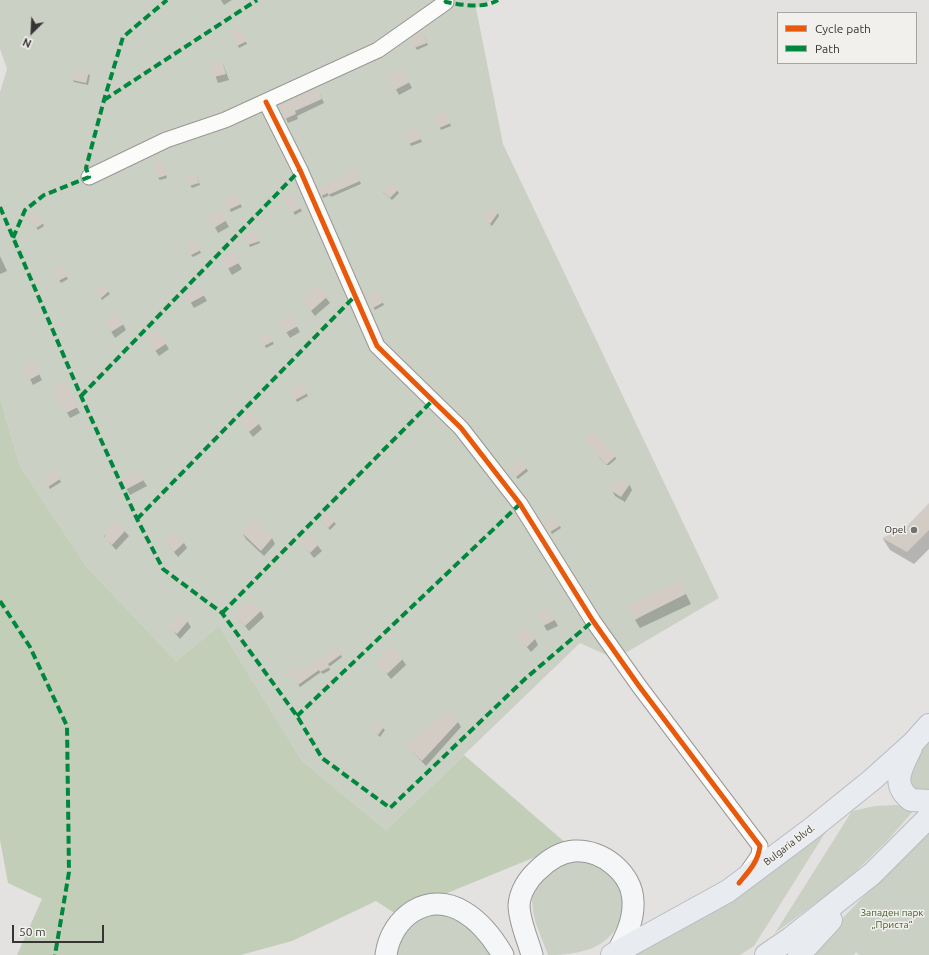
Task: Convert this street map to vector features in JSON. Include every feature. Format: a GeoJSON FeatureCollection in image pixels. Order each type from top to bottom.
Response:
{"type":"FeatureCollection","features":[{"type":"Feature","properties":{"kind":"highway","name":"Bulgaria blvd."},"geometry":{"type":"LineString","coordinates":[[615,954],[728,891],[739,883],[873,779],[913,743],[929,725]]}},
{"type":"Feature","properties":{"kind":"highway"},"geometry":{"type":"LineString","coordinates":[[913,743],[901,771],[899,781],[901,789],[912,800],[929,800]]}},
{"type":"Feature","properties":{"kind":"highway"},"geometry":{"type":"LineString","coordinates":[[799,955],[872,874],[929,817]]}},
{"type":"Feature","properties":{"kind":"highway"},"geometry":{"type":"LineString","coordinates":[[766,955],[791,938],[872,874]]}},
{"type":"Feature","properties":{"kind":"main road"},"geometry":{"type":"LineString","coordinates":[[532,955],[522,922],[519,905],[523,889],[532,876],[546,863],[558,855],[574,851],[590,852],[606,859],[620,871],[630,886],[633,900],[632,917],[627,936],[615,954]]}},
{"type":"Feature","properties":{"kind":"main road"},"geometry":{"type":"LineString","coordinates":[[386,955],[391,934],[399,922],[410,912],[426,905],[440,904],[462,911],[475,920],[486,930],[503,955]]}},
{"type":"Feature","properties":{"kind":"street"},"geometry":{"type":"LineString","coordinates":[[89,177],[166,140],[225,120],[378,50],[446,2]]}},
{"type":"Feature","properties":{"kind":"street"},"geometry":{"type":"LineString","coordinates":[[266,102],[300,170],[377,346],[461,428],[520,504],[593,621],[639,686],[760,846],[759,855],[755,863],[739,883]]}},
{"type":"Feature","properties":{"kind":"street"},"geometry":{"type":"LineString","coordinates":[[760,846],[792,843]]}},
{"type":"Feature","properties":{"kind":"green space"},"geometry":{"type":"Polygon","coordinates":[[[0,0],[491,0],[476,8],[503,144],[719,598],[615,659],[580,643],[386,830],[302,761],[219,626],[176,661],[86,566],[20,466],[0,398],[0,92],[7,69],[0,49],[0,0]]]}},
{"type":"Feature","properties":{"kind":"green space"},"geometry":{"type":"Polygon","coordinates":[[[0,398],[20,466],[86,566],[176,661],[219,626],[302,761],[386,830],[464,755],[567,844],[396,914],[376,901],[292,941],[241,955],[17,955],[42,899],[8,883],[0,840],[0,398]]]}},
{"type":"Feature","properties":{"kind":"green space"},"geometry":{"type":"Polygon","coordinates":[[[929,741],[929,792],[911,789],[906,769],[929,741]]]}},
{"type":"Feature","properties":{"kind":"green space"},"geometry":{"type":"Polygon","coordinates":[[[896,805],[915,809],[888,840],[846,881],[775,933],[852,811],[875,806],[896,805]]]}},
{"type":"Feature","properties":{"kind":"green space","name":"Западен парк „Приста“"},"geometry":{"type":"Polygon","coordinates":[[[929,827],[929,955],[859,955],[856,952],[854,955],[808,955],[929,827]]]}},
{"type":"Feature","properties":{"kind":"green space"},"geometry":{"type":"Polygon","coordinates":[[[827,830],[754,946],[740,955],[632,955],[725,902],[827,830]]]}},
{"type":"Feature","properties":{"kind":"green space"},"geometry":{"type":"Polygon","coordinates":[[[570,858],[606,866],[619,884],[624,894],[622,915],[611,936],[593,948],[571,954],[548,955],[534,917],[533,897],[535,888],[540,879],[550,870],[570,858]]]}},
{"type":"Feature","properties":{"kind":"green space"},"geometry":{"type":"Polygon","coordinates":[[[452,911],[495,955],[393,955],[412,916],[452,911]]]}},
{"type":"Feature","properties":{"kind":"building"},"geometry":{"type":"Polygon","coordinates":[[[241,29],[247,41],[237,46],[231,34],[241,29]]]}},
{"type":"Feature","properties":{"kind":"building"},"geometry":{"type":"Polygon","coordinates":[[[423,33],[427,43],[414,48],[410,38],[423,33]]]}},
{"type":"Feature","properties":{"kind":"building"},"geometry":{"type":"Polygon","coordinates":[[[222,60],[226,74],[214,77],[210,63],[222,60]]]}},
{"type":"Feature","properties":{"kind":"building"},"geometry":{"type":"Polygon","coordinates":[[[402,68],[410,82],[395,90],[387,76],[402,68]]]}},
{"type":"Feature","properties":{"kind":"building"},"geometry":{"type":"Polygon","coordinates":[[[74,69],[89,72],[86,83],[72,80],[74,69]]]}},
{"type":"Feature","properties":{"kind":"building"},"geometry":{"type":"Polygon","coordinates":[[[318,89],[322,99],[295,111],[296,114],[285,119],[279,105],[318,89]]]}},
{"type":"Feature","properties":{"kind":"building"},"geometry":{"type":"Polygon","coordinates":[[[446,112],[451,123],[439,128],[434,117],[446,112]]]}},
{"type":"Feature","properties":{"kind":"building"},"geometry":{"type":"Polygon","coordinates":[[[416,128],[421,139],[409,144],[404,133],[416,128]]]}},
{"type":"Feature","properties":{"kind":"building"},"geometry":{"type":"Polygon","coordinates":[[[162,162],[167,175],[158,178],[153,164],[162,162]]]}},
{"type":"Feature","properties":{"kind":"building"},"geometry":{"type":"Polygon","coordinates":[[[355,169],[360,181],[328,195],[328,193],[321,196],[318,188],[346,176],[345,173],[355,169]]]}},
{"type":"Feature","properties":{"kind":"building"},"geometry":{"type":"Polygon","coordinates":[[[196,172],[199,183],[189,186],[186,175],[196,172]]]}},
{"type":"Feature","properties":{"kind":"building"},"geometry":{"type":"Polygon","coordinates":[[[390,183],[398,190],[390,198],[382,191],[390,183]]]}},
{"type":"Feature","properties":{"kind":"building"},"geometry":{"type":"Polygon","coordinates":[[[236,194],[241,204],[228,210],[224,199],[236,194]]]}},
{"type":"Feature","properties":{"kind":"building"},"geometry":{"type":"Polygon","coordinates":[[[293,194],[301,208],[292,213],[284,200],[293,194]]]}},
{"type":"Feature","properties":{"kind":"building"},"geometry":{"type":"Polygon","coordinates":[[[491,207],[498,213],[490,224],[483,218],[491,207]]]}},
{"type":"Feature","properties":{"kind":"building"},"geometry":{"type":"Polygon","coordinates":[[[221,209],[227,220],[214,228],[208,216],[221,209]]]}},
{"type":"Feature","properties":{"kind":"building"},"geometry":{"type":"Polygon","coordinates":[[[35,211],[44,223],[36,228],[27,217],[35,211]]]}},
{"type":"Feature","properties":{"kind":"building"},"geometry":{"type":"Polygon","coordinates":[[[256,231],[260,241],[248,245],[244,236],[256,231]]]}},
{"type":"Feature","properties":{"kind":"building"},"geometry":{"type":"Polygon","coordinates":[[[195,239],[201,250],[191,255],[185,243],[195,239]]]}},
{"type":"Feature","properties":{"kind":"building"},"geometry":{"type":"Polygon","coordinates":[[[233,251],[239,263],[227,269],[221,257],[233,251]]]}},
{"type":"Feature","properties":{"kind":"building"},"geometry":{"type":"Polygon","coordinates":[[[63,266],[68,276],[58,281],[53,271],[63,266]]]}},
{"type":"Feature","properties":{"kind":"building"},"geometry":{"type":"Polygon","coordinates":[[[103,284],[109,291],[100,299],[94,291],[103,284]]]}},
{"type":"Feature","properties":{"kind":"building"},"geometry":{"type":"Polygon","coordinates":[[[317,285],[328,296],[311,311],[301,299],[317,285]]]}},
{"type":"Feature","properties":{"kind":"building"},"geometry":{"type":"Polygon","coordinates":[[[200,286],[205,295],[190,303],[185,294],[200,286]]]}},
{"type":"Feature","properties":{"kind":"building"},"geometry":{"type":"Polygon","coordinates":[[[378,291],[384,302],[373,308],[367,296],[378,291]]]}},
{"type":"Feature","properties":{"kind":"building"},"geometry":{"type":"Polygon","coordinates":[[[117,314],[124,324],[111,332],[104,322],[117,314]]]}},
{"type":"Feature","properties":{"kind":"building"},"geometry":{"type":"Polygon","coordinates":[[[291,314],[298,326],[285,333],[279,322],[291,314]]]}},
{"type":"Feature","properties":{"kind":"building"},"geometry":{"type":"Polygon","coordinates":[[[157,329],[167,343],[155,351],[145,337],[157,329]]]}},
{"type":"Feature","properties":{"kind":"building"},"geometry":{"type":"Polygon","coordinates":[[[269,332],[274,341],[264,346],[259,338],[269,332]]]}},
{"type":"Feature","properties":{"kind":"building"},"geometry":{"type":"Polygon","coordinates":[[[33,361],[40,374],[29,380],[22,367],[33,361]]]}},
{"type":"Feature","properties":{"kind":"building"},"geometry":{"type":"Polygon","coordinates":[[[64,381],[78,407],[66,413],[52,387],[64,381]]]}},
{"type":"Feature","properties":{"kind":"building"},"geometry":{"type":"Polygon","coordinates":[[[302,383],[308,393],[295,400],[290,390],[302,383]]]}},
{"type":"Feature","properties":{"kind":"building"},"geometry":{"type":"Polygon","coordinates":[[[251,412],[260,423],[249,432],[240,421],[251,412]]]}},
{"type":"Feature","properties":{"kind":"building"},"geometry":{"type":"Polygon","coordinates":[[[592,431],[616,456],[606,465],[584,438],[592,431]]]}},
{"type":"Feature","properties":{"kind":"building"},"geometry":{"type":"Polygon","coordinates":[[[520,459],[527,468],[516,477],[508,469],[520,459]]]}},
{"type":"Feature","properties":{"kind":"building"},"geometry":{"type":"Polygon","coordinates":[[[139,470],[144,480],[125,490],[120,480],[139,470]]]}},
{"type":"Feature","properties":{"kind":"building"},"geometry":{"type":"Polygon","coordinates":[[[55,471],[60,479],[48,487],[43,478],[55,471]]]}},
{"type":"Feature","properties":{"kind":"building"},"geometry":{"type":"Polygon","coordinates":[[[619,477],[630,484],[621,497],[610,490],[619,477]]]}},
{"type":"Feature","properties":{"kind":"building","name":"Opel"},"geometry":{"type":"Polygon","coordinates":[[[929,503],[929,530],[907,552],[882,538],[906,527],[929,503]]]}},
{"type":"Feature","properties":{"kind":"building"},"geometry":{"type":"Polygon","coordinates":[[[327,512],[335,521],[328,528],[319,518],[327,512]]]}},
{"type":"Feature","properties":{"kind":"building"},"geometry":{"type":"Polygon","coordinates":[[[554,516],[560,526],[550,532],[544,522],[554,516]]]}},
{"type":"Feature","properties":{"kind":"building"},"geometry":{"type":"Polygon","coordinates":[[[254,520],[273,537],[261,551],[242,533],[254,520]]]}},
{"type":"Feature","properties":{"kind":"building"},"geometry":{"type":"Polygon","coordinates":[[[117,521],[126,530],[112,545],[105,538],[105,534],[117,521]]]}},
{"type":"Feature","properties":{"kind":"building"},"geometry":{"type":"Polygon","coordinates":[[[175,531],[185,542],[174,552],[164,541],[175,531]]]}},
{"type":"Feature","properties":{"kind":"building"},"geometry":{"type":"Polygon","coordinates":[[[309,533],[319,544],[310,553],[300,542],[309,533]]]}},
{"type":"Feature","properties":{"kind":"building"},"geometry":{"type":"Polygon","coordinates":[[[680,580],[686,594],[634,620],[627,606],[680,580]]]}},
{"type":"Feature","properties":{"kind":"building"},"geometry":{"type":"Polygon","coordinates":[[[251,599],[262,610],[245,626],[234,614],[251,599]]]}},
{"type":"Feature","properties":{"kind":"building"},"geometry":{"type":"Polygon","coordinates":[[[549,608],[555,620],[543,626],[537,614],[549,608]]]}},
{"type":"Feature","properties":{"kind":"building"},"geometry":{"type":"Polygon","coordinates":[[[180,613],[188,621],[177,634],[168,627],[180,613]]]}},
{"type":"Feature","properties":{"kind":"building"},"geometry":{"type":"Polygon","coordinates":[[[524,627],[535,639],[527,647],[515,635],[524,627]]]}},
{"type":"Feature","properties":{"kind":"building"},"geometry":{"type":"Polygon","coordinates":[[[392,647],[403,659],[387,674],[376,662],[392,647]]]}},
{"type":"Feature","properties":{"kind":"building"},"geometry":{"type":"Polygon","coordinates":[[[338,648],[342,654],[328,664],[330,667],[320,672],[319,670],[298,685],[288,672],[297,666],[300,670],[338,648]]]}},
{"type":"Feature","properties":{"kind":"building"},"geometry":{"type":"Polygon","coordinates":[[[446,709],[459,721],[422,761],[406,746],[420,732],[422,734],[446,709]]]}},
{"type":"Feature","properties":{"kind":"building"},"geometry":{"type":"Polygon","coordinates":[[[376,721],[384,727],[378,735],[370,729],[376,721]]]}},
{"type":"Feature","properties":{"kind":"marked path"},"geometry":{"type":"LineString","coordinates":[[13,238],[25,210],[44,195],[89,177],[86,168],[123,37],[167,0]]}},
{"type":"Feature","properties":{"kind":"marked path"},"geometry":{"type":"LineString","coordinates":[[104,100],[257,0]]}},
{"type":"Feature","properties":{"kind":"marked path"},"geometry":{"type":"LineString","coordinates":[[445,0],[446,2],[473,6],[486,5],[498,0]]}},
{"type":"Feature","properties":{"kind":"marked path"},"geometry":{"type":"LineString","coordinates":[[81,396],[300,170]]}},
{"type":"Feature","properties":{"kind":"marked path"},"geometry":{"type":"LineString","coordinates":[[0,207],[81,396],[137,519],[163,569],[222,613],[297,716],[322,758],[390,808],[526,678],[593,621]]}},
{"type":"Feature","properties":{"kind":"marked path"},"geometry":{"type":"LineString","coordinates":[[137,519],[355,296]]}},
{"type":"Feature","properties":{"kind":"marked path"},"geometry":{"type":"LineString","coordinates":[[222,613],[433,400]]}},
{"type":"Feature","properties":{"kind":"marked path"},"geometry":{"type":"LineString","coordinates":[[297,716],[520,504]]}},
{"type":"Feature","properties":{"kind":"marked path"},"geometry":{"type":"LineString","coordinates":[[0,601],[30,647],[67,726],[69,872],[55,955]]}},
{"type":"Feature","properties":{"kind":"cycle path"},"geometry":{"type":"LineString","coordinates":[[266,102],[300,170],[377,346],[461,428],[520,504],[593,621],[639,686],[760,846],[755,862],[739,883]]}},
{"type":"Feature","properties":{"kind":"place","name":"Opel"},"geometry":{"type":"Point","coordinates":[914,530]}}]}
